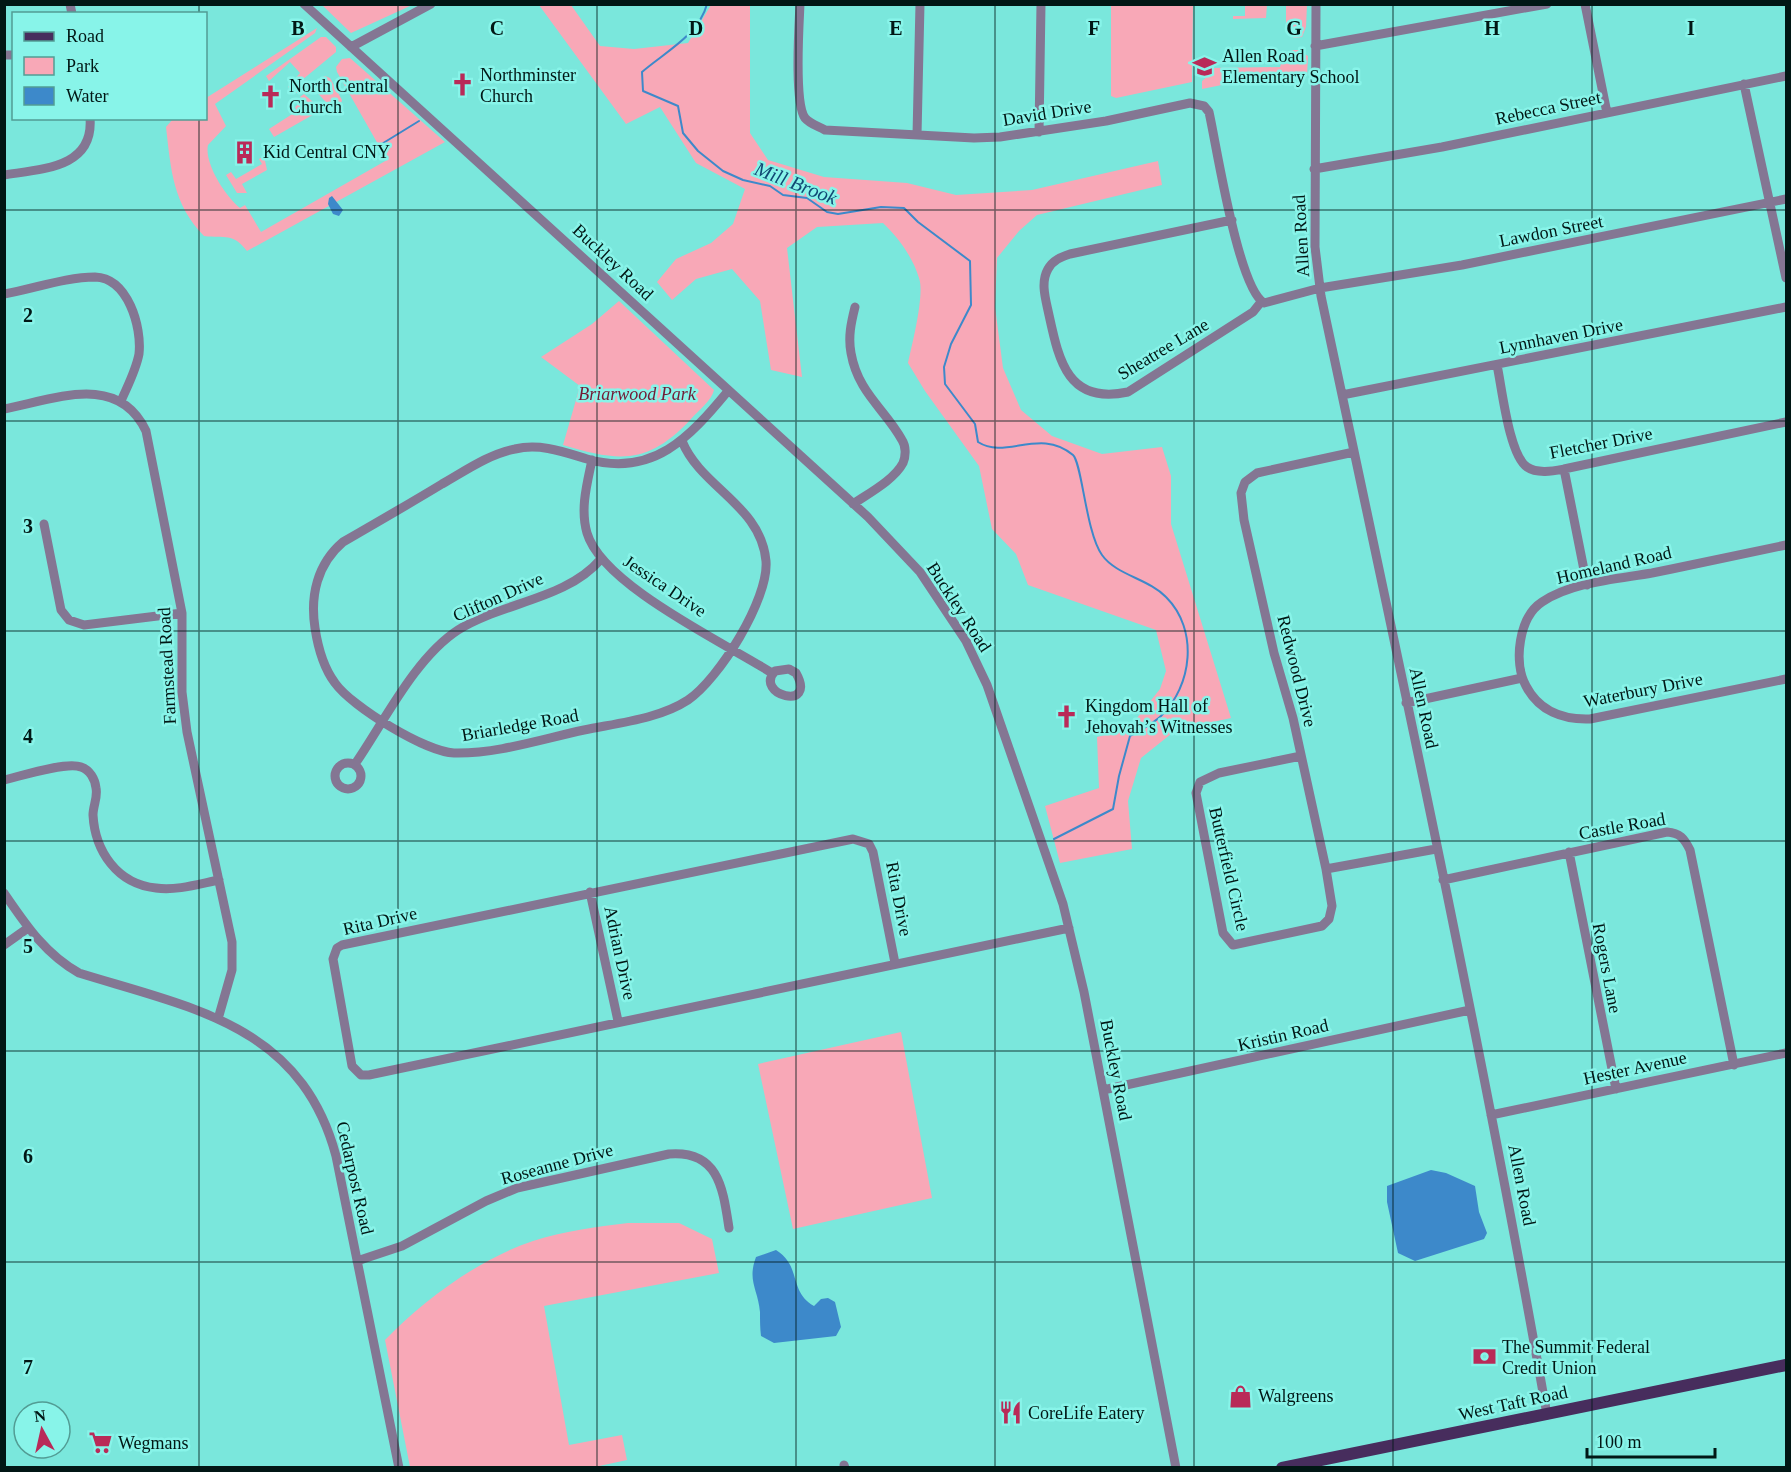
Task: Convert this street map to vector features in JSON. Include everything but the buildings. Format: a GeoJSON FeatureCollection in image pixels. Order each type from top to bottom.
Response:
{"type":"FeatureCollection","features":[{"type":"Feature","properties":{"kind":"main road","name":"West Taft Road"},"geometry":{"type":"LineString","coordinates":[[1282,1467],[1786,1365]]}},
{"type":"Feature","properties":{"kind":"street","name":"Buckley Road"},"geometry":{"type":"LineString","coordinates":[[304,4],[853,504],[920,572],[966,641],[994,707],[1043,843],[1069,928],[1103,1090],[1176,1467]]}},
{"type":"Feature","properties":{"kind":"street"},"geometry":{"type":"LineString","coordinates":[[351,47],[431,4]]}},
{"type":"Feature","properties":{"kind":"street","name":"David Drive"},"geometry":{"type":"LineString","coordinates":[[800,4],[799,99],[803,116],[811,124],[825,130],[974,138],[1039,132],[1190,103],[1204,106],[1209,112],[1244,270],[1254,296],[1261,302]]}},
{"type":"Feature","properties":{"kind":"street"},"geometry":{"type":"LineString","coordinates":[[917,135],[920,4]]}},
{"type":"Feature","properties":{"kind":"street"},"geometry":{"type":"LineString","coordinates":[[1039,132],[1041,4]]}},
{"type":"Feature","properties":{"kind":"street","name":"Allen Road"},"geometry":{"type":"LineString","coordinates":[[1316,4],[1315,247],[1320,288],[1470,1010],[1547,1414]]}},
{"type":"Feature","properties":{"kind":"street"},"geometry":{"type":"LineString","coordinates":[[1315,46],[1547,4]]}},
{"type":"Feature","properties":{"kind":"street"},"geometry":{"type":"LineString","coordinates":[[1585,4],[1607,113]]}},
{"type":"Feature","properties":{"kind":"street","name":"Rebecca Street"},"geometry":{"type":"LineString","coordinates":[[1314,169],[1442,147],[1786,76]]}},
{"type":"Feature","properties":{"kind":"street"},"geometry":{"type":"LineString","coordinates":[[1744,84],[1786,278]]}},
{"type":"Feature","properties":{"kind":"street"},"geometry":{"type":"LineString","coordinates":[[4,175],[70,160],[82,153],[91,132],[90,120]]}},
{"type":"Feature","properties":{"kind":"street","name":"Lawdon Street"},"geometry":{"type":"LineString","coordinates":[[1320,288],[1462,265],[1786,199]]}},
{"type":"Feature","properties":{"kind":"street","name":"Sheatree Lane"},"geometry":{"type":"LineString","coordinates":[[1232,220],[1070,254],[1053,262],[1044,280],[1058,359],[1072,380],[1083,388],[1107,395],[1128,392],[1253,312],[1261,302]]}},
{"type":"Feature","properties":{"kind":"street"},"geometry":{"type":"LineString","coordinates":[[4,294],[94,277],[102,278],[122,293],[134,316],[139,352],[134,372],[121,401],[97,394],[75,395],[4,410]]}},
{"type":"Feature","properties":{"kind":"street"},"geometry":{"type":"LineString","coordinates":[[1261,302],[1270,303],[1320,288]]}},
{"type":"Feature","properties":{"kind":"street"},"geometry":{"type":"LineString","coordinates":[[853,504],[895,474],[903,462],[905,450],[903,441],[871,401],[858,376],[849,336],[855,307]]}},
{"type":"Feature","properties":{"kind":"street","name":"Lynnhaven Drive"},"geometry":{"type":"LineString","coordinates":[[1342,395],[1786,307]]}},
{"type":"Feature","properties":{"kind":"street","name":"Fletcher Drive"},"geometry":{"type":"LineString","coordinates":[[1497,365],[1515,449],[1520,460],[1528,468],[1537,471],[1564,470],[1786,422]]}},
{"type":"Feature","properties":{"kind":"street","name":"Briarledge Road"},"geometry":{"type":"LineString","coordinates":[[682,441],[693,463],[741,508],[762,540],[766,575],[760,597],[745,629],[706,684],[689,699],[669,710],[506,747],[473,752],[437,751],[423,746],[354,702],[336,685],[328,673],[318,647],[313,597],[320,575],[335,549],[497,454],[517,448],[538,447],[609,463],[642,461],[660,455],[682,441],[728,391]]}},
{"type":"Feature","properties":{"kind":"street","name":"Farmstead Road"},"geometry":{"type":"LineString","coordinates":[[121,401],[136,414],[146,431],[182,613],[183,692],[188,732],[232,942],[232,970],[218,1019]]}},
{"type":"Feature","properties":{"kind":"street","name":"Redwood Drive"},"geometry":{"type":"LineString","coordinates":[[1326,869],[1244,520],[1241,493],[1245,482],[1257,473],[1354,452]]}},
{"type":"Feature","properties":{"kind":"street","name":"Jessica Drive"},"geometry":{"type":"LineString","coordinates":[[592,460],[583,507],[587,533],[601,559],[633,589],[772,673]]}},
{"type":"Feature","properties":{"kind":"street"},"geometry":{"type":"LineString","coordinates":[[1564,470],[1587,585]]}},
{"type":"Feature","properties":{"kind":"street"},"geometry":{"type":"LineString","coordinates":[[44,524],[61,610],[69,620],[84,625],[182,613]]}},
{"type":"Feature","properties":{"kind":"street","name":"Homeland Road"},"geometry":{"type":"LineString","coordinates":[[1522,678],[1520,652],[1524,629],[1530,614],[1540,603],[1552,596],[1587,585],[1786,545]]}},
{"type":"Feature","properties":{"kind":"street","name":"Clifton Drive"},"geometry":{"type":"LineString","coordinates":[[355,764],[410,681],[433,653],[459,630],[557,590],[586,573],[601,559]]}},
{"type":"Feature","properties":{"kind":"street"},"geometry":{"type":"LineString","coordinates":[[1406,703],[1522,678]]}},
{"type":"Feature","properties":{"kind":"street","name":"Waterbury Drive"},"geometry":{"type":"LineString","coordinates":[[1522,678],[1537,701],[1552,713],[1572,720],[1600,717],[1786,679]]}},
{"type":"Feature","properties":{"kind":"street","name":"Butterfield Circle"},"geometry":{"type":"LineString","coordinates":[[1301,756],[1219,773],[1199,784],[1196,804],[1223,933],[1228,942],[1241,945],[1322,926],[1329,919],[1332,906],[1326,869]]}},
{"type":"Feature","properties":{"kind":"street"},"geometry":{"type":"LineString","coordinates":[[4,780],[67,766],[84,768],[92,776],[96,786],[93,812],[96,837],[101,851],[123,876],[155,888],[173,888],[219,880]]}},
{"type":"Feature","properties":{"kind":"street","name":"Castle Road"},"geometry":{"type":"LineString","coordinates":[[1443,880],[1667,832],[1676,833],[1684,838],[1690,850],[1734,1065]]}},
{"type":"Feature","properties":{"kind":"street","name":"Rita Drive"},"geometry":{"type":"LineString","coordinates":[[895,963],[873,852],[869,844],[861,839],[817,845],[342,945],[337,948],[333,959],[352,1066],[361,1075],[369,1075],[1069,928]]}},
{"type":"Feature","properties":{"kind":"street"},"geometry":{"type":"LineString","coordinates":[[1326,869],[1436,849]]}},
{"type":"Feature","properties":{"kind":"street","name":"Rogers Lane"},"geometry":{"type":"LineString","coordinates":[[1569,852],[1616,1089]]}},
{"type":"Feature","properties":{"kind":"street","name":"Adrian Drive"},"geometry":{"type":"LineString","coordinates":[[591,892],[618,1021]]}},
{"type":"Feature","properties":{"kind":"street","name":"Cedarpost Road"},"geometry":{"type":"LineString","coordinates":[[4,893],[28,928],[51,954],[79,973],[218,1019],[244,1030],[283,1060],[320,1110],[336,1155],[399,1467]]}},
{"type":"Feature","properties":{"kind":"street"},"geometry":{"type":"LineString","coordinates":[[4,945],[28,928]]}},
{"type":"Feature","properties":{"kind":"street","name":"Kristin Road"},"geometry":{"type":"LineString","coordinates":[[1103,1090],[1470,1010]]}},
{"type":"Feature","properties":{"kind":"street","name":"Hester Avenue"},"geometry":{"type":"LineString","coordinates":[[1491,1115],[1786,1053]]}},
{"type":"Feature","properties":{"kind":"street","name":"Roseanne Drive"},"geometry":{"type":"LineString","coordinates":[[357,1261],[402,1246],[486,1201],[517,1188],[669,1154],[693,1155],[706,1162],[716,1174],[723,1191],[729,1228]]}},
{"type":"Feature","properties":{"kind":"green space"},"geometry":{"type":"Polygon","coordinates":[[[408,4],[410,6],[351,33],[322,5],[408,4]]]}},
{"type":"Feature","properties":{"kind":"green space"},"geometry":{"type":"Polygon","coordinates":[[[539,5],[571,5],[600,46],[634,49],[688,43],[711,5],[750,5],[750,133],[768,160],[824,177],[907,183],[956,195],[1032,190],[1158,161],[1162,185],[1037,215],[1019,231],[997,258],[995,307],[1003,368],[1021,410],[1052,436],[1102,454],[1162,447],[1171,476],[1171,524],[1231,718],[1176,730],[1141,758],[1128,801],[1132,849],[1060,863],[1045,806],[1099,788],[1097,737],[1129,728],[1160,689],[1166,671],[1156,630],[1028,585],[1016,554],[992,529],[979,466],[925,391],[908,363],[917,320],[920,286],[913,263],[905,249],[883,223],[817,227],[787,248],[802,377],[771,370],[760,301],[732,269],[696,279],[672,300],[657,282],[676,259],[711,243],[733,224],[745,189],[696,163],[660,107],[626,124],[539,5]]]}},
{"type":"Feature","properties":{"kind":"green space"},"geometry":{"type":"Polygon","coordinates":[[[1111,5],[1193,5],[1192,82],[1116,98],[1111,96],[1111,5]]]}},
{"type":"Feature","properties":{"kind":"green space"},"geometry":{"type":"Polygon","coordinates":[[[1245,5],[1267,5],[1266,18],[1233,19],[1233,16],[1245,16],[1245,5]]]}},
{"type":"Feature","properties":{"kind":"green space"},"geometry":{"type":"Polygon","coordinates":[[[1286,5],[1307,5],[1306,27],[1302,37],[1294,38],[1286,32],[1286,5]]]}},
{"type":"Feature","properties":{"kind":"green space"},"geometry":{"type":"Polygon","coordinates":[[[317,28],[315,33],[215,104],[226,126],[208,145],[212,170],[234,203],[240,208],[245,205],[261,232],[387,160],[337,72],[336,67],[342,59],[350,58],[445,142],[247,251],[233,239],[204,236],[186,212],[175,186],[166,127],[172,120],[207,120],[207,97],[317,28]]]}},
{"type":"Feature","properties":{"kind":"green space"},"geometry":{"type":"Polygon","coordinates":[[[321,37],[326,37],[336,47],[336,52],[296,85],[300,90],[297,93],[288,87],[300,73],[290,62],[269,81],[266,76],[321,37]]]}},
{"type":"Feature","properties":{"kind":"green space"},"geometry":{"type":"Polygon","coordinates":[[[1293,50],[1298,50],[1308,56],[1307,76],[1261,77],[1202,89],[1202,81],[1209,75],[1211,68],[1280,67],[1283,57],[1293,50]]]}},
{"type":"Feature","properties":{"kind":"green space"},"geometry":{"type":"Polygon","coordinates":[[[325,76],[330,78],[342,100],[339,110],[333,110],[314,89],[314,83],[325,76]]]}},
{"type":"Feature","properties":{"kind":"green space"},"geometry":{"type":"Polygon","coordinates":[[[304,94],[313,102],[316,113],[274,137],[269,129],[297,111],[295,107],[303,100],[300,97],[304,94]]]}},
{"type":"Feature","properties":{"kind":"green space"},"geometry":{"type":"Polygon","coordinates":[[[264,156],[267,170],[242,184],[247,193],[237,193],[226,175],[231,172],[236,179],[262,164],[259,159],[264,156]]]}},
{"type":"Feature","properties":{"kind":"green space","name":"Briarwood Park"},"geometry":{"type":"Polygon","coordinates":[[[619,301],[714,390],[711,398],[675,434],[661,445],[632,456],[601,455],[563,445],[580,386],[541,357],[592,324],[619,301]]]}},
{"type":"Feature","properties":{"kind":"green space"},"geometry":{"type":"Polygon","coordinates":[[[901,1032],[932,1198],[793,1229],[758,1064],[901,1032]]]}},
{"type":"Feature","properties":{"kind":"green space"},"geometry":{"type":"Polygon","coordinates":[[[628,1223],[679,1223],[712,1239],[719,1273],[544,1306],[569,1445],[622,1435],[627,1460],[590,1468],[410,1467],[385,1340],[435,1295],[493,1258],[533,1241],[580,1230],[628,1223]]]}},
{"type":"Feature","properties":{"kind":"water"},"geometry":{"type":"Polygon","coordinates":[[[332,196],[343,210],[339,216],[333,214],[328,204],[332,196]]]}},
{"type":"Feature","properties":{"kind":"water"},"geometry":{"type":"Polygon","coordinates":[[[1431,1170],[1446,1173],[1475,1186],[1479,1212],[1487,1233],[1484,1239],[1415,1261],[1398,1253],[1387,1202],[1387,1186],[1431,1170]]]}},
{"type":"Feature","properties":{"kind":"water"},"geometry":{"type":"Polygon","coordinates":[[[776,1250],[789,1263],[797,1286],[806,1300],[814,1306],[821,1299],[828,1298],[835,1302],[841,1327],[836,1336],[774,1343],[761,1336],[759,1304],[753,1279],[754,1265],[756,1257],[776,1250]]]}},
{"type":"Feature","properties":{"kind":"waterway","name":"Mill Brook"},"geometry":{"type":"LineString","coordinates":[[707,4],[703,15],[689,34],[642,72],[643,91],[678,106],[683,133],[698,151],[723,171],[743,180],[770,186],[783,195],[807,198],[827,212],[838,214],[881,207],[904,208],[918,222],[970,261],[971,305],[951,344],[944,367],[945,384],[975,424],[978,442],[989,447],[1000,448],[1036,443],[1048,444],[1061,447],[1073,455],[1079,471],[1092,531],[1102,555],[1108,562],[1159,591],[1177,610],[1184,625],[1188,658],[1180,689],[1161,716],[1130,736],[1113,809],[1054,839]]}},
{"type":"Feature","properties":{"kind":"waterway"},"geometry":{"type":"LineString","coordinates":[[380,145],[419,121]]}},
{"type":"Feature","properties":{"kind":"place","name":"Allen Road Elementary School"},"geometry":{"type":"Point","coordinates":[1204,66]}},
{"type":"Feature","properties":{"kind":"place","name":"Northminster Church"},"geometry":{"type":"Point","coordinates":[462,85]}},
{"type":"Feature","properties":{"kind":"place","name":"North Central Church"},"geometry":{"type":"Point","coordinates":[271,96]}},
{"type":"Feature","properties":{"kind":"place","name":"Kid Central CNY"},"geometry":{"type":"Point","coordinates":[245,152]}},
{"type":"Feature","properties":{"kind":"place","name":"Kingdom Hall of Jehovah’s Witnesses"},"geometry":{"type":"Point","coordinates":[1067,716]}},
{"type":"Feature","properties":{"kind":"place","name":"The Summit Federal Credit Union"},"geometry":{"type":"Point","coordinates":[1484,1357]}},
{"type":"Feature","properties":{"kind":"place","name":"Walgreens"},"geometry":{"type":"Point","coordinates":[1240,1396]}},
{"type":"Feature","properties":{"kind":"place","name":"CoreLife Eatery"},"geometry":{"type":"Point","coordinates":[1010,1413]}},
{"type":"Feature","properties":{"kind":"place","name":"Wegmans"},"geometry":{"type":"Point","coordinates":[100,1443]}}]}
